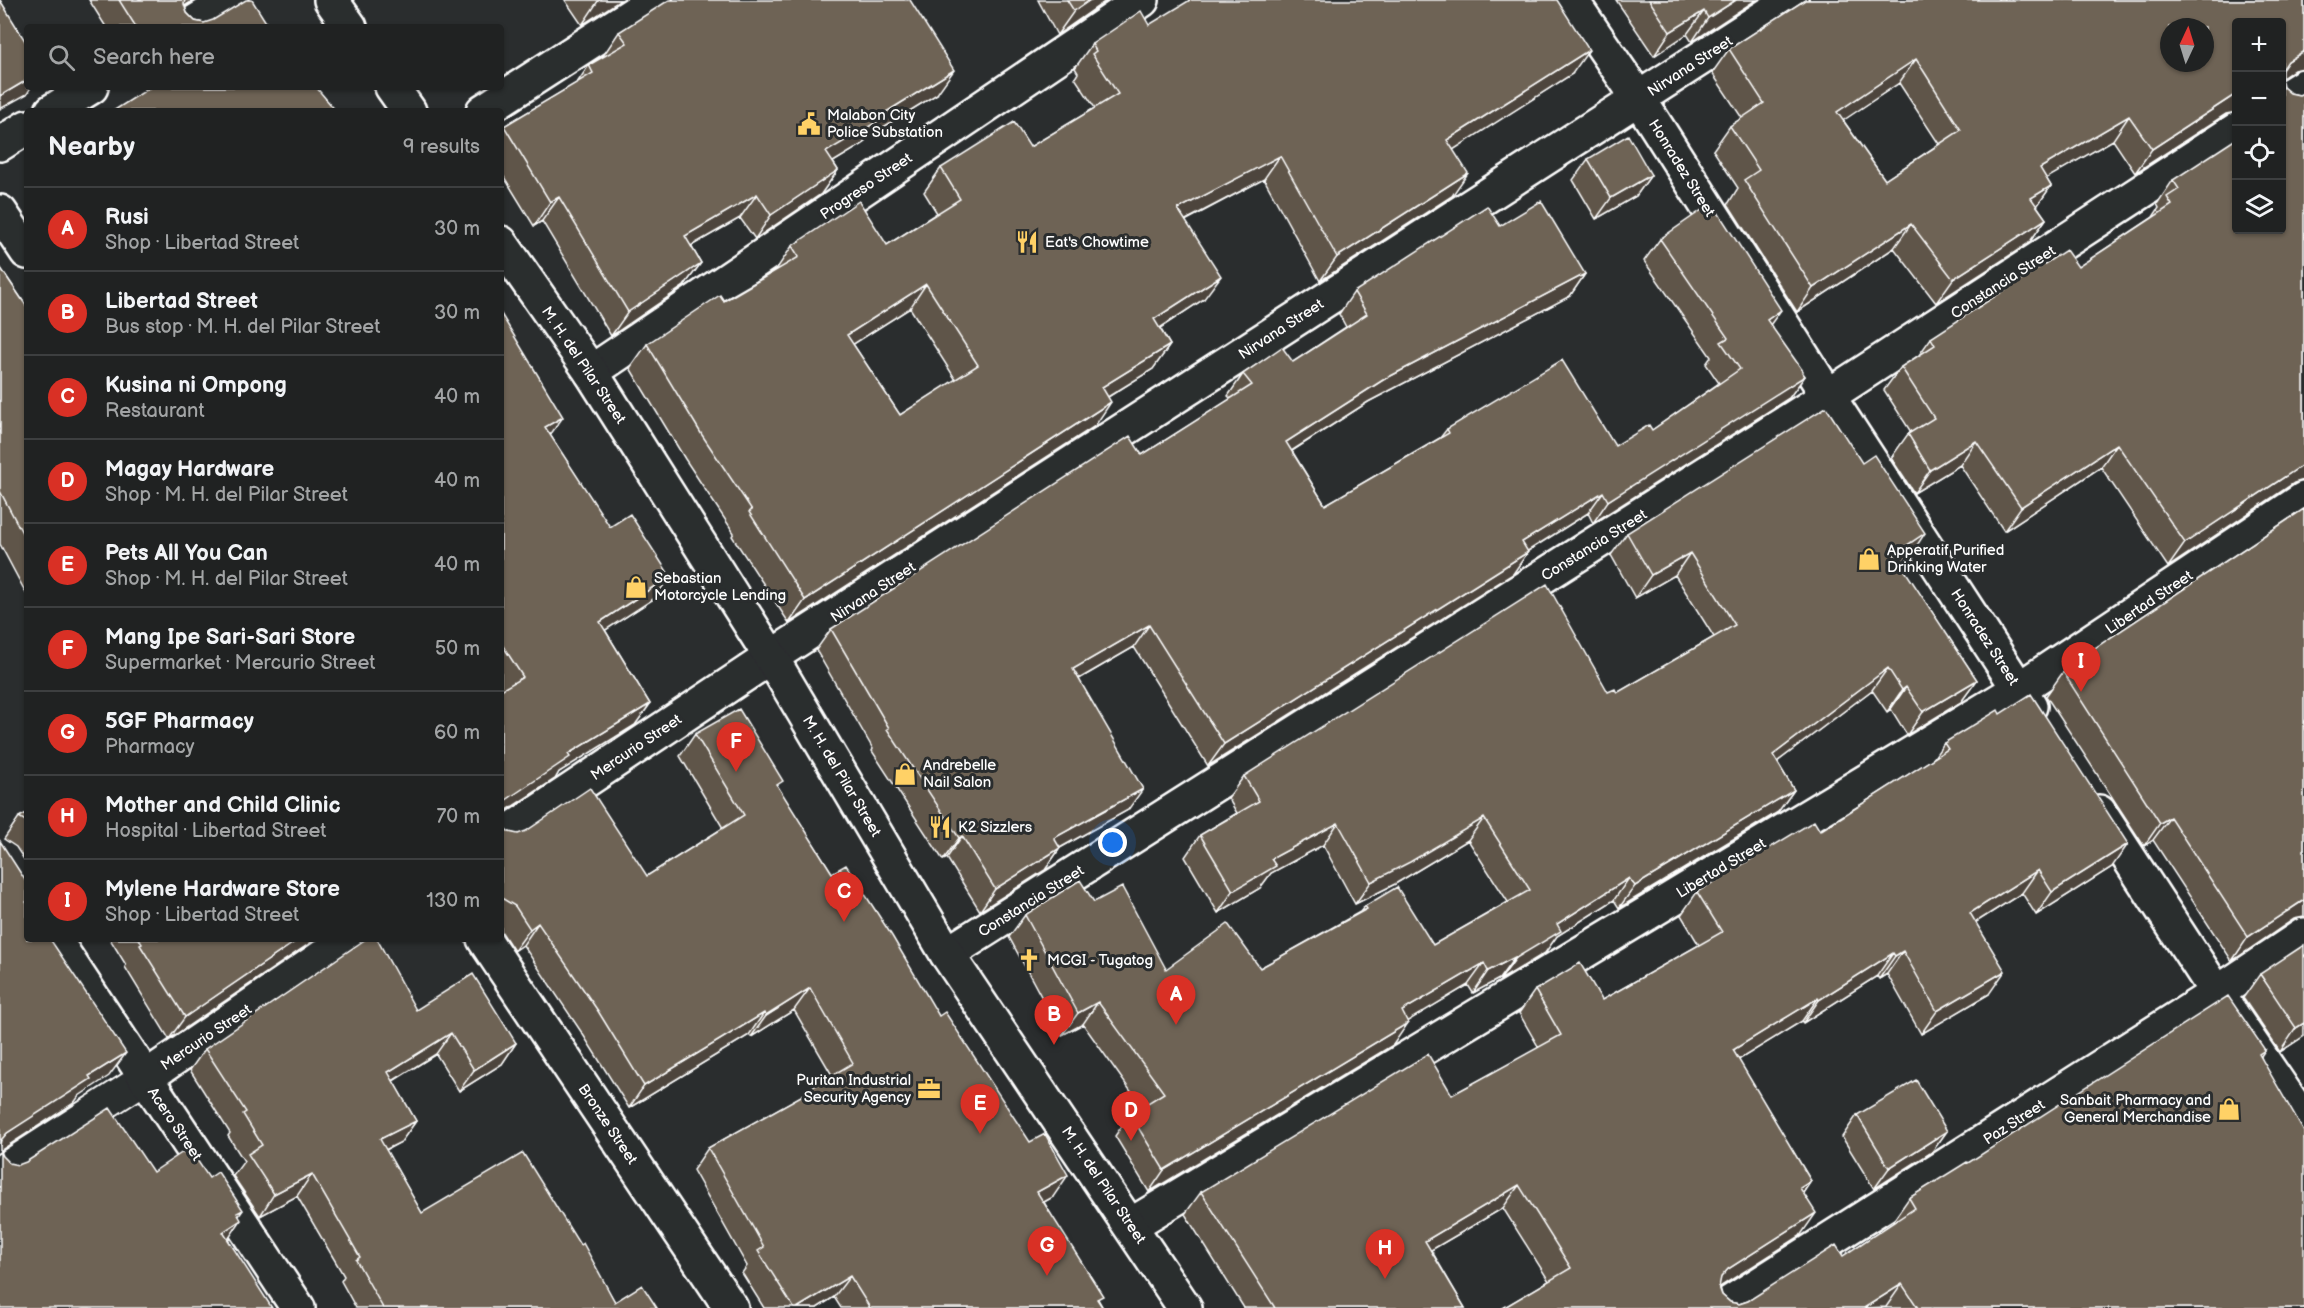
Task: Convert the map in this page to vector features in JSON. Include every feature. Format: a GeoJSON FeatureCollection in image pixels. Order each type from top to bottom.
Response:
{"type":"FeatureCollection","features":[{"type":"Feature","properties":{"kind":"street"},"geometry":{"type":"LineString","coordinates":[[192,24],[231,0]]}},
{"type":"Feature","properties":{"kind":"street"},"geometry":{"type":"LineString","coordinates":[[331,0],[348,24]]}},
{"type":"Feature","properties":{"kind":"street"},"geometry":{"type":"LineString","coordinates":[[488,108],[655,0]]}},
{"type":"Feature","properties":{"kind":"street","name":"Progreso Street"},"geometry":{"type":"LineString","coordinates":[[591,372],[1142,0]]}},
{"type":"Feature","properties":{"kind":"street","name":"Honradez Street"},"geometry":{"type":"LineString","coordinates":[[1571,0],[1639,99],[1828,396],[2044,728]]}},
{"type":"Feature","properties":{"kind":"street","name":"Nirvana Street"},"geometry":{"type":"LineString","coordinates":[[771,657],[1791,0]]}},
{"type":"Feature","properties":{"kind":"street"},"geometry":{"type":"LineString","coordinates":[[2286,97],[2304,86]]}},
{"type":"Feature","properties":{"kind":"street"},"geometry":{"type":"LineString","coordinates":[[57,108],[86,90]]}},
{"type":"Feature","properties":{"kind":"street"},"geometry":{"type":"LineString","coordinates":[[394,90],[407,108]]}},
{"type":"Feature","properties":{"kind":"street"},"geometry":{"type":"LineString","coordinates":[[0,144],[24,129]]}},
{"type":"Feature","properties":{"kind":"street","name":"Constancia Street"},"geometry":{"type":"LineString","coordinates":[[947,954],[1828,396],[2232,133]]}},
{"type":"Feature","properties":{"kind":"street"},"geometry":{"type":"LineString","coordinates":[[0,212],[24,248]]}},
{"type":"Feature","properties":{"kind":"street","name":"M. H. del Pilar Street"},"geometry":{"type":"LineString","coordinates":[[504,247],[591,372],[771,657],[947,954],[1185,1308]]}},
{"type":"Feature","properties":{"kind":"street","name":"Libertad Street"},"geometry":{"type":"LineString","coordinates":[[1131,1225],[2019,688],[2304,499]]}},
{"type":"Feature","properties":{"kind":"street","name":"Mercurio Street"},"geometry":{"type":"LineString","coordinates":[[504,835],[771,657]]}},
{"type":"Feature","properties":{"kind":"street"},"geometry":{"type":"LineString","coordinates":[[2083,787],[2217,993],[2304,1120]]}},
{"type":"Feature","properties":{"kind":"street","name":"Paz Street"},"geometry":{"type":"LineString","coordinates":[[1722,1308],[2217,993],[2304,935]]}},
{"type":"Feature","properties":{"kind":"street","name":"Acero Street"},"geometry":{"type":"LineString","coordinates":[[56,942],[298,1308]]}},
{"type":"Feature","properties":{"kind":"street","name":"Mercurio Street"},"geometry":{"type":"LineString","coordinates":[[145,1078],[345,942]]}},
{"type":"Feature","properties":{"kind":"street","name":"Bronze Street"},"geometry":{"type":"LineString","coordinates":[[486,942],[731,1308]]}},
{"type":"Feature","properties":{"kind":"lane","name":"Mercurio Street"},"geometry":{"type":"LineString","coordinates":[[0,1171],[145,1078]]}},
{"type":"Feature","properties":{"kind":"building"},"geometry":{"type":"Polygon","coordinates":[[[0,0],[24,39],[24,82],[0,96],[0,0]]]}},
{"type":"Feature","properties":{"kind":"building"},"geometry":{"type":"Polygon","coordinates":[[[119,0],[185,0],[187,13],[195,21],[204,23],[246,0],[252,0],[267,24],[134,24],[119,0]]]}},
{"type":"Feature","properties":{"kind":"building"},"geometry":{"type":"Polygon","coordinates":[[[669,0],[910,0],[954,70],[878,117],[880,120],[826,152],[838,170],[771,215],[757,194],[685,236],[701,263],[628,312],[559,197],[550,202],[504,126],[593,73],[589,65],[627,43],[619,32],[669,0]]]}},
{"type":"Feature","properties":{"kind":"building"},"geometry":{"type":"Polygon","coordinates":[[[1067,0],[1090,0],[1074,11],[1067,0]]]}},
{"type":"Feature","properties":{"kind":"building"},"geometry":{"type":"Polygon","coordinates":[[[1190,0],[1557,0],[1589,50],[1447,140],[1468,173],[1337,257],[1280,156],[1178,209],[1221,276],[1154,319],[1170,345],[1102,387],[1111,402],[805,600],[749,512],[752,510],[702,435],[647,344],[720,295],[724,301],[799,257],[792,246],[859,201],[887,245],[960,199],[941,168],[1014,122],[1030,147],[1118,94],[1092,54],[1096,51],[1092,44],[1141,11],[1149,25],[1190,0]],[[926,284],[847,335],[900,415],[978,365],[926,284]]]}},
{"type":"Feature","properties":{"kind":"building"},"geometry":{"type":"Polygon","coordinates":[[[1649,0],[1736,0],[1708,18],[1704,11],[1670,32],[1649,0]]]}},
{"type":"Feature","properties":{"kind":"building"},"geometry":{"type":"Polygon","coordinates":[[[1805,0],[2304,0],[2304,51],[2286,64],[2286,18],[2232,18],[2232,97],[2152,149],[2129,116],[2040,168],[2051,186],[2031,198],[2046,219],[1953,279],[1911,224],[1813,288],[1744,180],[1759,170],[1730,126],[1764,103],[1729,49],[1805,0]],[[1916,59],[1837,112],[1885,180],[1961,130],[1916,59]]]}},
{"type":"Feature","properties":{"kind":"building"},"geometry":{"type":"Polygon","coordinates":[[[146,90],[318,90],[334,108],[118,108],[146,90]]]}},
{"type":"Feature","properties":{"kind":"building"},"geometry":{"type":"Polygon","coordinates":[[[2286,90],[2299,95],[2304,93],[2304,464],[2185,543],[2117,444],[2021,507],[1976,441],[1930,470],[1908,434],[1934,418],[1901,367],[1935,345],[1931,338],[2066,250],[2078,267],[2172,205],[2167,197],[2179,189],[2173,180],[2232,142],[2232,234],[2286,234],[2286,90]]]}},
{"type":"Feature","properties":{"kind":"building"},"geometry":{"type":"Polygon","coordinates":[[[1628,135],[1651,175],[1611,198],[1588,159],[1628,135]]]}},
{"type":"Feature","properties":{"kind":"building"},"geometry":{"type":"Polygon","coordinates":[[[1541,201],[1585,274],[1383,380],[1286,442],[1325,505],[1449,433],[1447,429],[1562,360],[1615,446],[1649,425],[1652,430],[1740,369],[1721,342],[1728,338],[1660,239],[1712,203],[1781,310],[1767,320],[1805,376],[1608,501],[1603,492],[1522,542],[1528,552],[1224,744],[1149,625],[1073,669],[1143,789],[1054,838],[1060,848],[995,889],[962,836],[959,838],[887,729],[889,728],[831,629],[1130,436],[1142,455],[1252,385],[1243,374],[1282,347],[1293,362],[1367,314],[1354,292],[1487,206],[1500,226],[1541,201]]]}},
{"type":"Feature","properties":{"kind":"building"},"geometry":{"type":"Polygon","coordinates":[[[0,267],[24,303],[24,536],[0,491],[0,267]]]}},
{"type":"Feature","properties":{"kind":"building"},"geometry":{"type":"Polygon","coordinates":[[[504,319],[563,417],[545,427],[610,527],[630,514],[670,576],[600,622],[650,704],[568,754],[570,757],[504,802],[504,688],[523,677],[504,648],[504,319]]]}},
{"type":"Feature","properties":{"kind":"building"},"geometry":{"type":"Polygon","coordinates":[[[1826,407],[1862,463],[1874,455],[1925,533],[1894,554],[1977,680],[1923,712],[1906,687],[1902,690],[1888,668],[1773,755],[1794,790],[1635,886],[1629,878],[1557,924],[1561,931],[1516,958],[1488,971],[1484,963],[1402,1011],[1408,1023],[1164,1170],[1130,1114],[1164,1093],[1098,1002],[1078,1013],[1025,915],[1080,880],[1094,902],[1122,887],[1166,969],[1228,924],[1260,968],[1367,909],[1365,906],[1397,887],[1433,945],[1530,890],[1484,818],[1410,862],[1371,882],[1338,823],[1271,859],[1276,866],[1233,891],[1200,835],[1259,801],[1244,776],[1547,584],[1608,692],[1615,689],[1617,693],[1735,625],[1690,553],[1651,575],[1627,533],[1826,407]]]}},
{"type":"Feature","properties":{"kind":"building"},"geometry":{"type":"Polygon","coordinates":[[[2304,509],[2304,900],[2248,937],[2170,817],[2160,823],[2063,672],[2078,662],[2077,660],[2304,509]]]}},
{"type":"Feature","properties":{"kind":"building"},"geometry":{"type":"Polygon","coordinates":[[[2031,694],[2128,844],[2052,892],[2038,870],[1970,913],[2005,971],[1937,1011],[1903,951],[1895,956],[1893,953],[1819,1000],[1818,998],[1733,1050],[1811,1181],[1800,1188],[1816,1213],[1728,1269],[1721,1277],[1719,1287],[1722,1295],[1730,1302],[1739,1304],[1748,1301],[1836,1245],[1843,1256],[1915,1208],[1909,1198],[1968,1163],[2228,996],[2265,1050],[2259,1054],[2304,1132],[2304,1308],[1918,1308],[1902,1284],[1864,1308],[1503,1308],[1571,1268],[1519,1185],[1425,1241],[1465,1308],[1275,1308],[1201,1192],[1428,1054],[1452,1095],[1561,1035],[1535,990],[1580,963],[1602,1000],[1722,932],[1697,892],[1814,821],[1820,831],[1948,749],[1944,743],[1998,710],[2000,714],[2031,694]]]}},
{"type":"Feature","properties":{"kind":"building"},"geometry":{"type":"Polygon","coordinates":[[[739,709],[783,781],[777,785],[832,873],[846,865],[892,936],[939,1016],[945,1012],[1030,1142],[1045,1134],[1068,1175],[1037,1192],[1103,1296],[1097,1299],[1103,1308],[870,1308],[850,1276],[794,1308],[758,1251],[764,1247],[708,1148],[812,1090],[811,1088],[853,1063],[810,988],[766,1016],[764,1013],[644,1086],[598,1011],[538,923],[530,929],[515,906],[504,900],[504,828],[509,832],[518,834],[526,831],[590,788],[647,876],[744,815],[695,734],[739,709]]]}},
{"type":"Feature","properties":{"kind":"building"},"geometry":{"type":"Polygon","coordinates":[[[0,841],[24,878],[24,942],[52,942],[126,1053],[89,1076],[91,1079],[7,1133],[1,1140],[0,1146],[0,841]]]}},
{"type":"Feature","properties":{"kind":"building"},"geometry":{"type":"Polygon","coordinates":[[[141,942],[295,942],[185,1017],[140,945],[141,942]]]}},
{"type":"Feature","properties":{"kind":"building"},"geometry":{"type":"Polygon","coordinates":[[[362,942],[379,942],[416,1010],[473,974],[516,1043],[474,1070],[451,1033],[388,1072],[416,1121],[380,1139],[422,1213],[523,1153],[580,1245],[583,1243],[615,1302],[642,1285],[657,1308],[383,1308],[356,1260],[360,1257],[312,1174],[274,1194],[248,1154],[262,1145],[243,1114],[246,1112],[205,1049],[362,942]]]}},
{"type":"Feature","properties":{"kind":"building"},"geometry":{"type":"Polygon","coordinates":[[[2304,945],[2304,1023],[2296,1028],[2260,974],[2304,945]]]}},
{"type":"Feature","properties":{"kind":"building"},"geometry":{"type":"Polygon","coordinates":[[[1916,1080],[1947,1131],[1889,1168],[1857,1115],[1916,1080]]]}},
{"type":"Feature","properties":{"kind":"building"},"geometry":{"type":"Polygon","coordinates":[[[110,1108],[153,1172],[189,1148],[209,1178],[218,1172],[243,1210],[237,1213],[241,1220],[223,1232],[272,1308],[0,1308],[0,1151],[9,1163],[18,1165],[26,1162],[110,1108]]]}},
{"type":"Feature","properties":{"kind":"place","name":"Malabon City Police Substation"},"geometry":{"type":"Point","coordinates":[809,124]}},
{"type":"Feature","properties":{"kind":"place","name":"Eat's Chowtime"},"geometry":{"type":"Point","coordinates":[1027,242]}},
{"type":"Feature","properties":{"kind":"place","name":"Apperatif Purified Drinking Water"},"geometry":{"type":"Point","coordinates":[1869,559]}},
{"type":"Feature","properties":{"kind":"place","name":"Sebastian Motorcycle Lending"},"geometry":{"type":"Point","coordinates":[636,587]}},
{"type":"Feature","properties":{"kind":"place","name":"Mylene Hardware Store"},"geometry":{"type":"Point","coordinates":[2081,692]}},
{"type":"Feature","properties":{"kind":"place","name":"Mang Ipe Sari-Sari Store"},"geometry":{"type":"Point","coordinates":[736,772]}},
{"type":"Feature","properties":{"kind":"place","name":"Andrebelle Nail Salon"},"geometry":{"type":"Point","coordinates":[905,774]}},
{"type":"Feature","properties":{"kind":"place","name":"K2 Sizzlers"},"geometry":{"type":"Point","coordinates":[940,827]}},
{"type":"Feature","properties":{"kind":"place","name":"Kusina ni Ompong"},"geometry":{"type":"Point","coordinates":[844,922]}},
{"type":"Feature","properties":{"kind":"place","name":"MCGI - Tugatog"},"geometry":{"type":"Point","coordinates":[1029,960]}},
{"type":"Feature","properties":{"kind":"place","name":"Rusi"},"geometry":{"type":"Point","coordinates":[1176,1025]}},
{"type":"Feature","properties":{"kind":"place","name":"Libertad Street"},"geometry":{"type":"Point","coordinates":[1054,1045]}},
{"type":"Feature","properties":{"kind":"place","name":"Puritan Industrial Security Agency"},"geometry":{"type":"Point","coordinates":[929,1089]}},
{"type":"Feature","properties":{"kind":"place","name":"Sanbait Pharmacy and General Merchandise"},"geometry":{"type":"Point","coordinates":[2229,1109]}},
{"type":"Feature","properties":{"kind":"place","name":"Pets All You Can"},"geometry":{"type":"Point","coordinates":[980,1134]}},
{"type":"Feature","properties":{"kind":"place","name":"Magay Hardware"},"geometry":{"type":"Point","coordinates":[1131,1141]}},
{"type":"Feature","properties":{"kind":"place","name":"5GF Pharmacy"},"geometry":{"type":"Point","coordinates":[1047,1276]}},
{"type":"Feature","properties":{"kind":"place","name":"Mother and Child Clinic"},"geometry":{"type":"Point","coordinates":[1385,1279]}}]}
